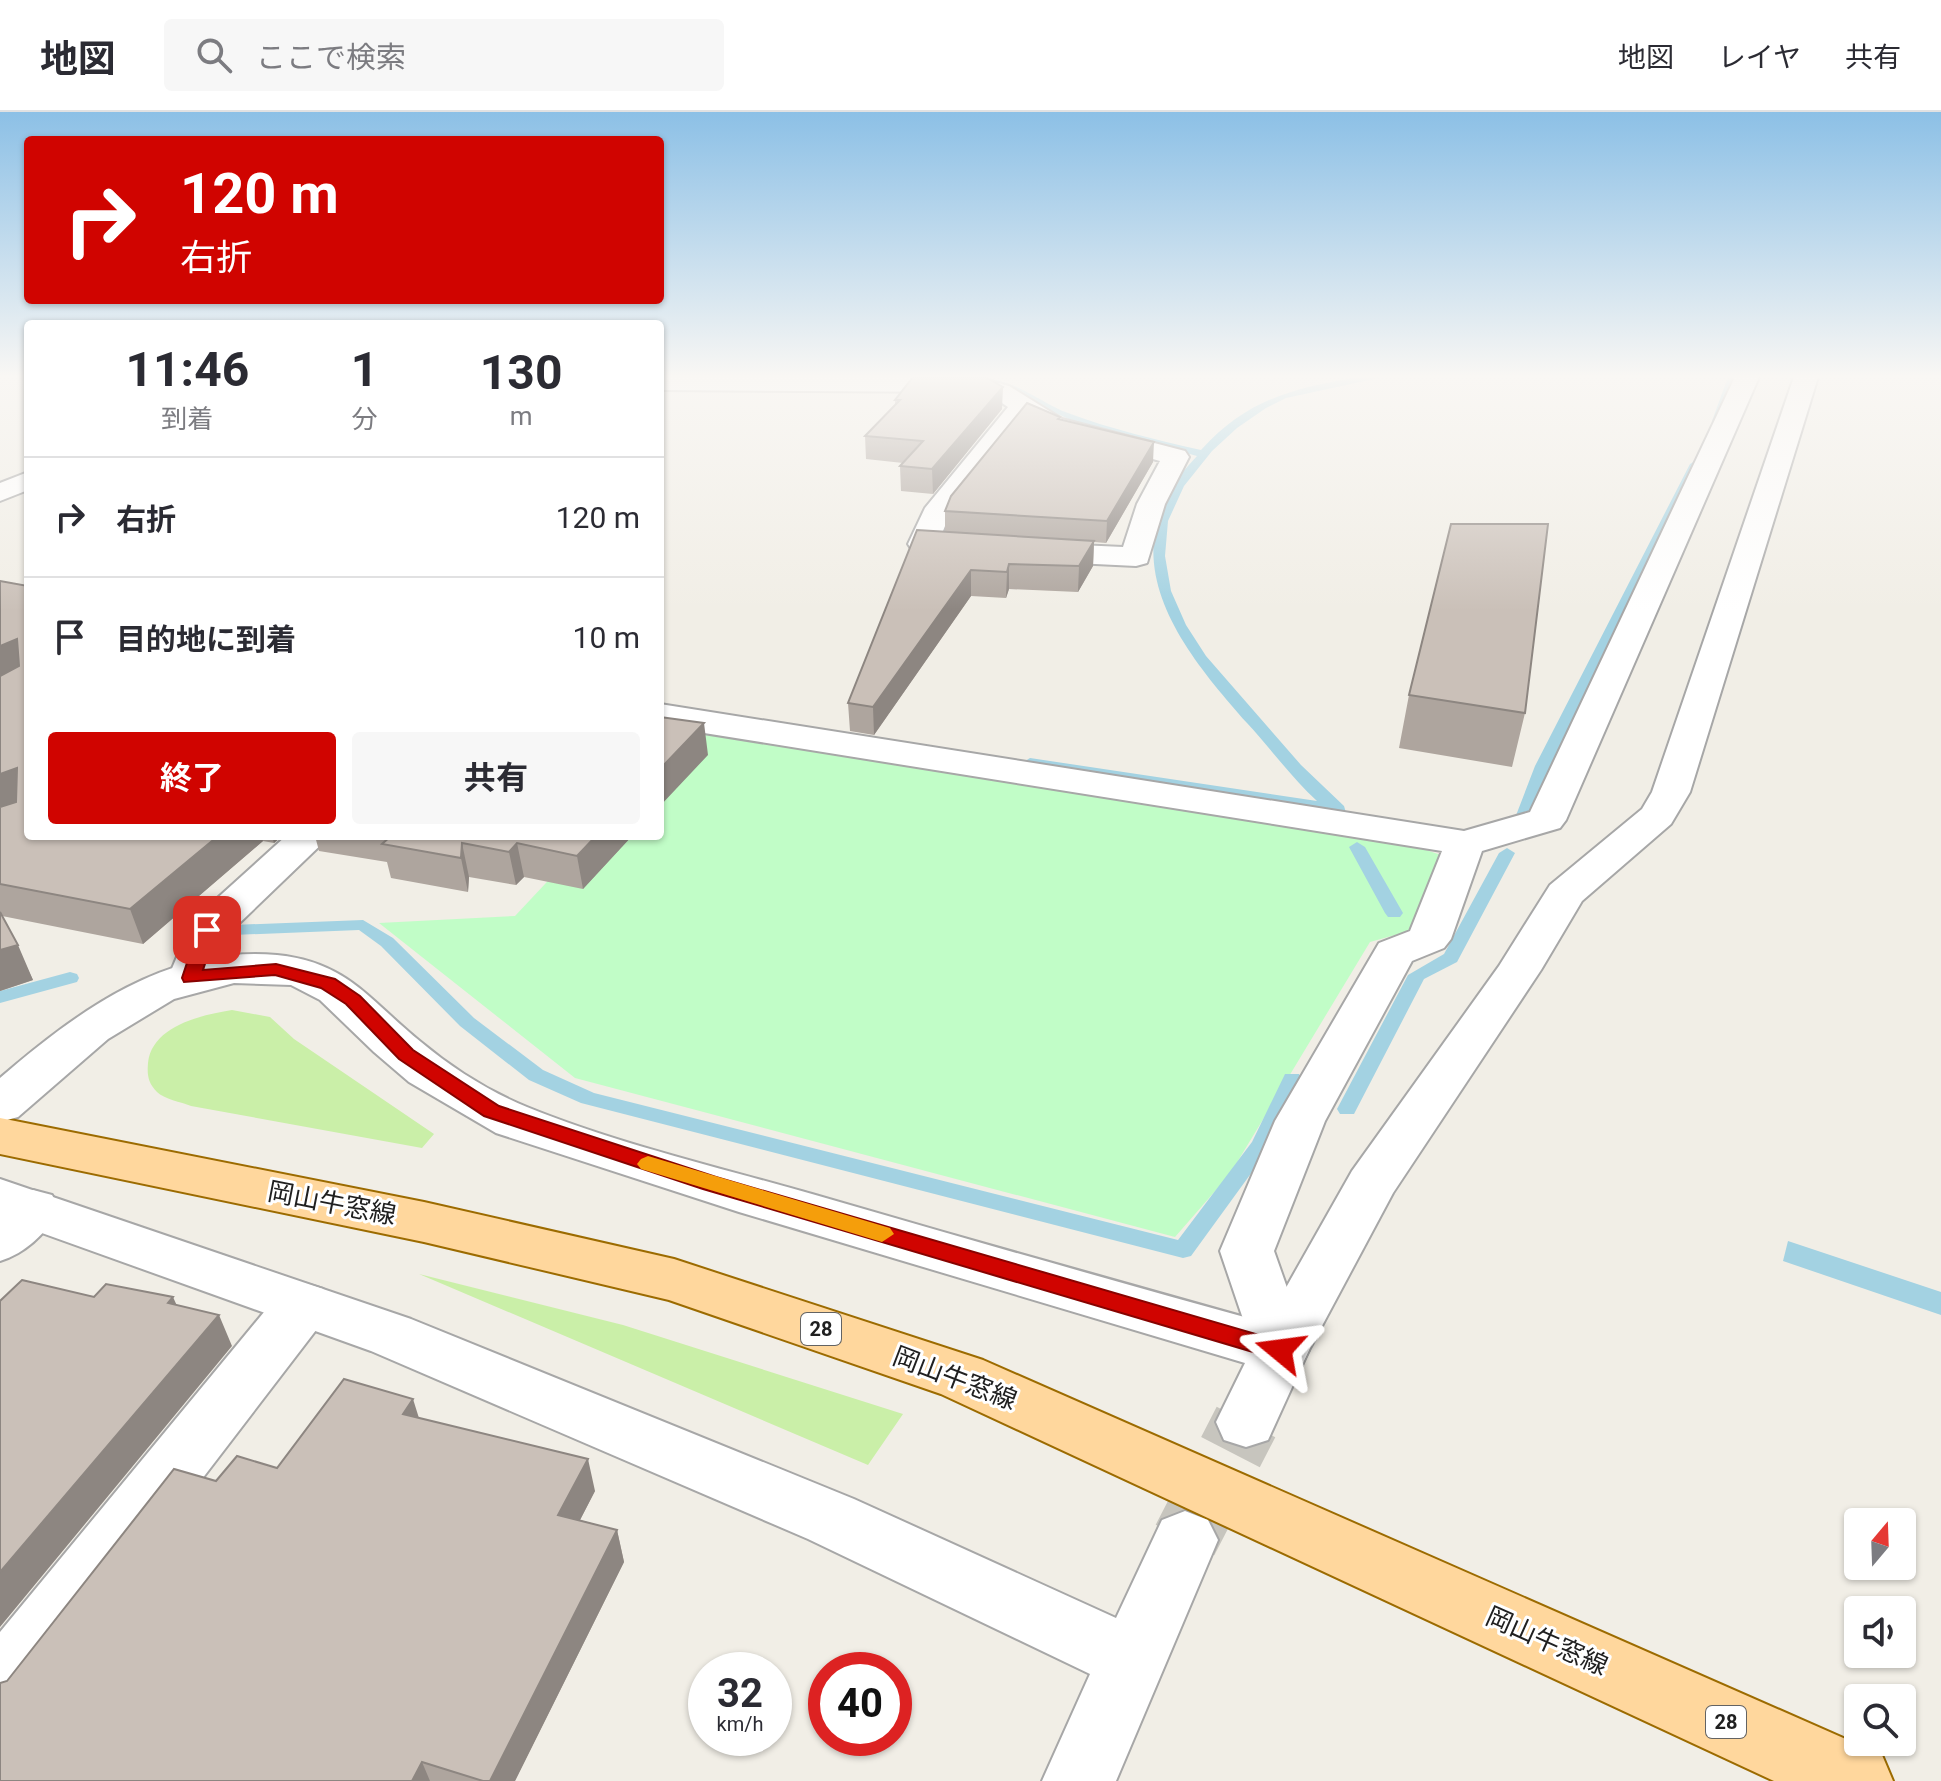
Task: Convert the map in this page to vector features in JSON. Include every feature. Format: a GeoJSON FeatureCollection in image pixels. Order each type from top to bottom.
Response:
{"type":"FeatureCollection","features":[{"type":"Feature","properties":{"kind":"main road","name":"岡山牛窓線"},"geometry":{"type":"LineString","coordinates":[[0,1136],[424,1222],[674,1280],[962,1377],[1856,1781]]}},
{"type":"Feature","properties":{"kind":"street"},"geometry":{"type":"LineString","coordinates":[[981,455],[935,514],[923,544],[1136,557],[1143,520],[1153,493],[1176,457],[1168,455]]}},
{"type":"Feature","properties":{"kind":"street"},"geometry":{"type":"LineString","coordinates":[[664,716],[1465,843],[1546,820],[1712,455]]}},
{"type":"Feature","properties":{"kind":"street"},"geometry":{"type":"LineString","coordinates":[[1246,1422],[1280,1350],[1371,1184],[1519,970],[1565,894],[1657,816],[1671,792],[1781,455]]}},
{"type":"Feature","properties":{"kind":"street"},"geometry":{"type":"LineString","coordinates":[[0,493],[24,482]]}},
{"type":"Feature","properties":{"kind":"street"},"geometry":{"type":"LineString","coordinates":[[191,978],[207,930],[306,840]]}},
{"type":"Feature","properties":{"kind":"street"},"geometry":{"type":"LineString","coordinates":[[1280,1350],[1247,1251],[1300,1121],[1395,952],[1429,939],[1465,843]]}},
{"type":"Feature","properties":{"kind":"street"},"geometry":{"type":"LineString","coordinates":[[0,1105],[83,1031],[116,1008],[191,978],[247,970],[300,974],[328,983],[353,1000],[406,1055],[492,1111],[710,1183],[1280,1350]]}},
{"type":"Feature","properties":{"kind":"street"},"geometry":{"type":"LineString","coordinates":[[11,1216],[391,1335],[831,1519],[1132,1659]]}},
{"type":"Feature","properties":{"kind":"street"},"geometry":{"type":"LineString","coordinates":[[0,1686],[303,1305]]}},
{"type":"Feature","properties":{"kind":"street"},"geometry":{"type":"LineString","coordinates":[[1079,1781],[1185,1540]]}},
{"type":"Feature","properties":{"kind":"green space"},"geometry":{"type":"Polygon","coordinates":[[[688,730],[1411,845],[1444,856],[1413,930],[1370,942],[1230,1174],[1175,1237],[575,1078],[379,923],[515,916],[586,840],[664,840],[664,756],[688,730]]]}},
{"type":"Feature","properties":{"kind":"green space"},"geometry":{"type":"Polygon","coordinates":[[[232,1010],[270,1017],[294,1039],[434,1134],[422,1148],[191,1106],[157,1092],[150,1082],[148,1063],[151,1050],[158,1040],[180,1024],[232,1010]]]}},
{"type":"Feature","properties":{"kind":"green space"},"geometry":{"type":"Polygon","coordinates":[[[419,1274],[623,1325],[903,1414],[868,1465],[419,1274]]]}},
{"type":"Feature","properties":{"kind":"water"},"geometry":{"type":"Polygon","coordinates":[[[1788,1241],[1941,1292],[1941,1315],[1783,1261],[1788,1241]]]}},
{"type":"Feature","properties":{"kind":"building"},"geometry":{"type":"Polygon","coordinates":[[[910,455],[944,455],[932,469],[900,466],[910,455]]]}},
{"type":"Feature","properties":{"kind":"building"},"geometry":{"type":"Polygon","coordinates":[[[985,455],[1146,455],[1107,521],[945,511],[951,496],[985,455]]]}},
{"type":"Feature","properties":{"kind":"building"},"geometry":{"type":"Polygon","coordinates":[[[1451,524],[1548,524],[1525,713],[1409,695],[1451,524]]]}},
{"type":"Feature","properties":{"kind":"building"},"geometry":{"type":"Polygon","coordinates":[[[917,530],[1094,541],[1079,566],[1009,564],[1007,572],[971,570],[873,707],[848,703],[917,530]]]}},
{"type":"Feature","properties":{"kind":"building"},"geometry":{"type":"Polygon","coordinates":[[[0,581],[24,585],[24,840],[213,840],[130,909],[0,884],[0,807],[16,802],[17,768],[0,774],[0,676],[19,666],[17,639],[0,646],[0,581]]]}},
{"type":"Feature","properties":{"kind":"building"},"geometry":{"type":"Polygon","coordinates":[[[664,718],[704,723],[664,765],[664,718]]]}},
{"type":"Feature","properties":{"kind":"building"},"geometry":{"type":"Polygon","coordinates":[[[386,840],[592,840],[577,856],[517,843],[509,852],[462,843],[461,858],[382,844],[386,840]]]}},
{"type":"Feature","properties":{"kind":"building"},"geometry":{"type":"Polygon","coordinates":[[[0,912],[18,945],[0,950],[0,912]]]}},
{"type":"Feature","properties":{"kind":"building"},"geometry":{"type":"Polygon","coordinates":[[[22,1280],[94,1297],[106,1284],[173,1297],[168,1303],[219,1315],[0,1572],[0,1301],[22,1280]]]}},
{"type":"Feature","properties":{"kind":"building"},"geometry":{"type":"Polygon","coordinates":[[[344,1379],[413,1399],[403,1414],[588,1459],[558,1515],[617,1530],[490,1781],[422,1762],[412,1781],[0,1781],[0,1683],[7,1681],[174,1469],[216,1481],[237,1456],[277,1468],[344,1379]]]}},
{"type":"Feature","properties":{"kind":"waterway"},"geometry":{"type":"LineString","coordinates":[[1203,455],[1178,485],[1163,521],[1159,556],[1165,591],[1180,625],[1200,658],[1295,769],[1338,809]]}},
{"type":"Feature","properties":{"kind":"waterway"},"geometry":{"type":"LineString","coordinates":[[1523,818],[1543,766],[1695,464]]}},
{"type":"Feature","properties":{"kind":"waterway"},"geometry":{"type":"LineString","coordinates":[[1030,763],[1335,808],[1339,816]]}},
{"type":"Feature","properties":{"kind":"waterway"},"geometry":{"type":"LineString","coordinates":[[1357,847],[1394,913]]}},
{"type":"Feature","properties":{"kind":"waterway"},"geometry":{"type":"LineString","coordinates":[[1347,1109],[1417,975],[1451,958],[1507,853]]}},
{"type":"Feature","properties":{"kind":"waterway"},"geometry":{"type":"LineString","coordinates":[[233,930],[363,925],[387,942],[467,1022],[536,1075],[588,1098],[1183,1250],[1261,1145],[1292,1079]]}},
{"type":"Feature","properties":{"kind":"waterway"},"geometry":{"type":"LineString","coordinates":[[0,997],[70,978]]}},
{"type":"Feature","properties":{"kind":"tunnel"},"geometry":{"type":"LineString","coordinates":[[1185,1540],[1246,1422]]}},
{"type":"Feature","properties":{"kind":"slow traffic"},"geometry":{"type":"LineString","coordinates":[[648,1164],[882,1234]]}},
{"type":"Feature","properties":{"kind":"route"},"geometry":{"type":"LineString","coordinates":[[207,930],[191,978],[217,972],[276,969],[328,983],[353,1000],[406,1055],[492,1111],[558,1136],[710,1183],[1280,1350]]}}]}
